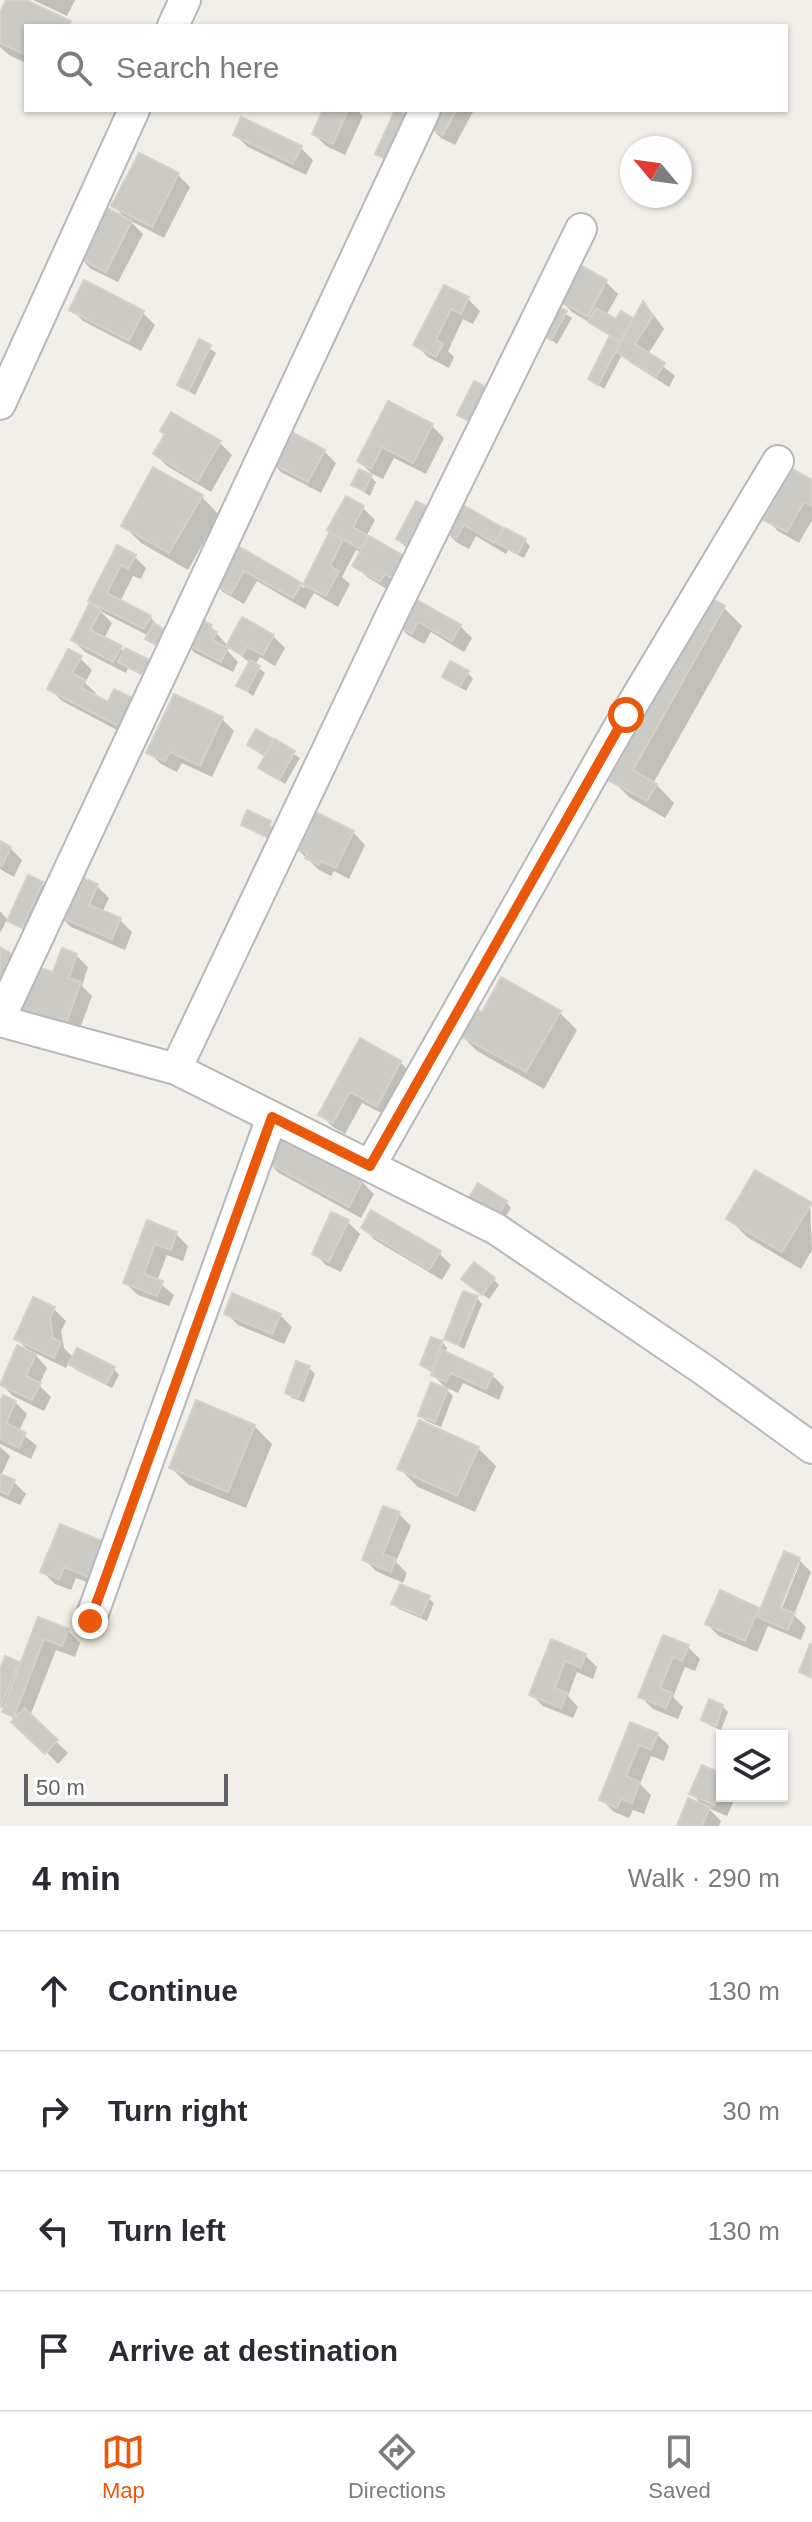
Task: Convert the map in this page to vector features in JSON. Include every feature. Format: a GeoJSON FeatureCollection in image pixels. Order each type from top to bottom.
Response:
{"type":"FeatureCollection","features":[{"type":"Feature","properties":{"kind":"street"},"geometry":{"type":"LineString","coordinates":[[174,24],[185,0]]}},
{"type":"Feature","properties":{"kind":"street"},"geometry":{"type":"LineString","coordinates":[[0,404],[133,112]]}},
{"type":"Feature","properties":{"kind":"street"},"geometry":{"type":"LineString","coordinates":[[424,112],[0,1020],[176,1069],[496,1229],[704,1370],[812,1448]]}},
{"type":"Feature","properties":{"kind":"street"},"geometry":{"type":"LineString","coordinates":[[176,1069],[392,614],[581,229]]}},
{"type":"Feature","properties":{"kind":"street"},"geometry":{"type":"LineString","coordinates":[[370,1166],[626,715],[778,461]]}},
{"type":"Feature","properties":{"kind":"street"},"geometry":{"type":"LineString","coordinates":[[90,1621],[272,1117]]}},
{"type":"Feature","properties":{"kind":"building"},"geometry":{"type":"Polygon","coordinates":[[[6,0],[26,0],[71,21],[70,24],[24,24],[24,54],[0,43],[0,13],[6,0]]]}},
{"type":"Feature","properties":{"kind":"building"},"geometry":{"type":"Polygon","coordinates":[[[322,112],[347,112],[333,144],[312,134],[322,112]]]}},
{"type":"Feature","properties":{"kind":"building"},"geometry":{"type":"Polygon","coordinates":[[[394,112],[413,118],[392,162],[375,154],[394,112]]]}},
{"type":"Feature","properties":{"kind":"building"},"geometry":{"type":"Polygon","coordinates":[[[435,112],[455,112],[443,135],[427,126],[435,112]]]}},
{"type":"Feature","properties":{"kind":"building"},"geometry":{"type":"Polygon","coordinates":[[[241,117],[302,146],[293,164],[233,135],[241,117]]]}},
{"type":"Feature","properties":{"kind":"building"},"geometry":{"type":"Polygon","coordinates":[[[139,153],[179,173],[152,227],[111,206],[139,153]]]}},
{"type":"Feature","properties":{"kind":"building"},"geometry":{"type":"Polygon","coordinates":[[[103,206],[132,221],[106,272],[77,257],[103,206]]]}},
{"type":"Feature","properties":{"kind":"building"},"geometry":{"type":"Polygon","coordinates":[[[577,263],[607,280],[588,317],[557,300],[577,263]]]}},
{"type":"Feature","properties":{"kind":"building"},"geometry":{"type":"Polygon","coordinates":[[[84,280],[144,311],[129,341],[69,310],[84,280]]]}},
{"type":"Feature","properties":{"kind":"building"},"geometry":{"type":"Polygon","coordinates":[[[444,285],[469,297],[461,314],[451,309],[436,339],[443,344],[436,357],[413,345],[444,285]]]}},
{"type":"Feature","properties":{"kind":"building"},"geometry":{"type":"Polygon","coordinates":[[[643,301],[653,316],[635,344],[665,363],[656,377],[616,352],[643,301]]]}},
{"type":"Feature","properties":{"kind":"building"},"geometry":{"type":"Polygon","coordinates":[[[555,305],[567,311],[551,340],[539,333],[555,305]]]}},
{"type":"Feature","properties":{"kind":"building"},"geometry":{"type":"Polygon","coordinates":[[[596,308],[616,319],[621,311],[633,318],[620,341],[588,322],[596,308]]]}},
{"type":"Feature","properties":{"kind":"building"},"geometry":{"type":"Polygon","coordinates":[[[609,337],[620,343],[598,385],[588,379],[609,337]]]}},
{"type":"Feature","properties":{"kind":"building"},"geometry":{"type":"Polygon","coordinates":[[[199,339],[211,345],[189,391],[177,385],[199,339]]]}},
{"type":"Feature","properties":{"kind":"building"},"geometry":{"type":"Polygon","coordinates":[[[474,381],[492,390],[475,424],[457,415],[474,381]]]}},
{"type":"Feature","properties":{"kind":"building"},"geometry":{"type":"Polygon","coordinates":[[[388,401],[433,424],[413,463],[382,447],[371,469],[357,461],[388,401]]]}},
{"type":"Feature","properties":{"kind":"building"},"geometry":{"type":"Polygon","coordinates":[[[171,412],[221,441],[198,481],[153,454],[165,434],[160,431],[171,412]]]}},
{"type":"Feature","properties":{"kind":"building"},"geometry":{"type":"Polygon","coordinates":[[[284,428],[325,450],[308,482],[267,461],[284,428]]]}},
{"type":"Feature","properties":{"kind":"building"},"geometry":{"type":"Polygon","coordinates":[[[153,467],[203,495],[169,553],[121,526],[153,467]]]}},
{"type":"Feature","properties":{"kind":"building"},"geometry":{"type":"Polygon","coordinates":[[[359,469],[372,475],[364,491],[351,485],[359,469]]]}},
{"type":"Feature","properties":{"kind":"building"},"geometry":{"type":"Polygon","coordinates":[[[792,469],[812,480],[812,506],[804,502],[787,532],[763,520],[792,469]]]}},
{"type":"Feature","properties":{"kind":"building"},"geometry":{"type":"Polygon","coordinates":[[[346,496],[364,506],[353,527],[368,536],[360,549],[327,530],[346,496]]]}},
{"type":"Feature","properties":{"kind":"building"},"geometry":{"type":"Polygon","coordinates":[[[416,501],[435,511],[415,549],[396,539],[416,501]]]}},
{"type":"Feature","properties":{"kind":"building"},"geometry":{"type":"Polygon","coordinates":[[[458,502],[503,528],[494,543],[464,525],[456,538],[442,530],[458,502]]]}},
{"type":"Feature","properties":{"kind":"building"},"geometry":{"type":"Polygon","coordinates":[[[505,528],[526,539],[518,554],[497,543],[505,528]]]}},
{"type":"Feature","properties":{"kind":"building"},"geometry":{"type":"Polygon","coordinates":[[[329,533],[343,540],[330,566],[339,571],[326,596],[303,585],[329,533]]]}},
{"type":"Feature","properties":{"kind":"building"},"geometry":{"type":"Polygon","coordinates":[[[369,536],[408,558],[395,580],[385,574],[380,582],[352,566],[369,536]]]}},
{"type":"Feature","properties":{"kind":"building"},"geometry":{"type":"Polygon","coordinates":[[[231,542],[302,583],[293,598],[244,571],[231,594],[209,581],[231,542]]]}},
{"type":"Feature","properties":{"kind":"building"},"geometry":{"type":"Polygon","coordinates":[[[117,545],[136,555],[128,569],[121,565],[107,593],[151,616],[144,629],[88,601],[117,545]]]}},
{"type":"Feature","properties":{"kind":"building"},"geometry":{"type":"Polygon","coordinates":[[[410,596],[461,625],[452,641],[418,622],[412,634],[394,623],[410,596]]]}},
{"type":"Feature","properties":{"kind":"building"},"geometry":{"type":"Polygon","coordinates":[[[710,598],[725,606],[633,770],[657,784],[647,801],[608,780],[710,598]]]}},
{"type":"Feature","properties":{"kind":"building"},"geometry":{"type":"Polygon","coordinates":[[[89,604],[101,610],[90,630],[122,646],[113,662],[71,640],[89,604]]]}},
{"type":"Feature","properties":{"kind":"building"},"geometry":{"type":"Polygon","coordinates":[[[194,616],[212,625],[210,629],[217,632],[212,640],[228,648],[221,662],[181,641],[194,616]]]}},
{"type":"Feature","properties":{"kind":"building"},"geometry":{"type":"Polygon","coordinates":[[[242,617],[274,635],[263,655],[247,647],[242,655],[226,646],[242,617]]]}},
{"type":"Feature","properties":{"kind":"building"},"geometry":{"type":"Polygon","coordinates":[[[153,623],[166,630],[158,646],[145,639],[153,623]]]}},
{"type":"Feature","properties":{"kind":"building"},"geometry":{"type":"Polygon","coordinates":[[[125,648],[158,664],[151,679],[118,662],[125,648]]]}},
{"type":"Feature","properties":{"kind":"building"},"geometry":{"type":"Polygon","coordinates":[[[68,649],[82,656],[72,673],[85,680],[81,688],[108,702],[114,689],[138,701],[124,729],[47,689],[68,649]]]}},
{"type":"Feature","properties":{"kind":"building"},"geometry":{"type":"Polygon","coordinates":[[[250,660],[260,666],[247,691],[236,686],[250,660]]]}},
{"type":"Feature","properties":{"kind":"building"},"geometry":{"type":"Polygon","coordinates":[[[450,661],[469,671],[460,687],[442,677],[450,661]]]}},
{"type":"Feature","properties":{"kind":"building"},"geometry":{"type":"Polygon","coordinates":[[[174,694],[223,717],[200,766],[170,752],[165,761],[146,753],[174,694]]]}},
{"type":"Feature","properties":{"kind":"building"},"geometry":{"type":"Polygon","coordinates":[[[256,729],[273,739],[264,755],[247,745],[256,729]]]}},
{"type":"Feature","properties":{"kind":"building"},"geometry":{"type":"Polygon","coordinates":[[[275,739],[295,751],[279,780],[258,768],[275,739]]]}},
{"type":"Feature","properties":{"kind":"building"},"geometry":{"type":"Polygon","coordinates":[[[307,808],[354,831],[336,868],[305,858],[307,853],[289,844],[307,808]]]}},
{"type":"Feature","properties":{"kind":"building"},"geometry":{"type":"Polygon","coordinates":[[[247,810],[271,821],[269,826],[275,829],[271,839],[241,825],[247,810]]]}},
{"type":"Feature","properties":{"kind":"building"},"geometry":{"type":"Polygon","coordinates":[[[0,841],[11,847],[2,866],[0,865],[0,841]]]}},
{"type":"Feature","properties":{"kind":"building"},"geometry":{"type":"Polygon","coordinates":[[[74,874],[98,884],[89,905],[121,918],[112,939],[57,916],[74,874]]]}},
{"type":"Feature","properties":{"kind":"building"},"geometry":{"type":"Polygon","coordinates":[[[28,875],[43,882],[22,928],[7,921],[28,875]]]}},
{"type":"Feature","properties":{"kind":"building"},"geometry":{"type":"Polygon","coordinates":[[[0,947],[15,956],[0,981],[0,947]]]}},
{"type":"Feature","properties":{"kind":"building"},"geometry":{"type":"Polygon","coordinates":[[[62,948],[77,954],[69,978],[81,982],[65,1026],[16,1009],[32,965],[53,972],[62,948]]]}},
{"type":"Feature","properties":{"kind":"building"},"geometry":{"type":"Polygon","coordinates":[[[501,977],[561,1011],[526,1072],[457,1034],[472,1006],[482,1012],[501,977]]]}},
{"type":"Feature","properties":{"kind":"building"},"geometry":{"type":"Polygon","coordinates":[[[360,1038],[401,1061],[377,1107],[350,1092],[333,1123],[318,1115],[360,1038]]]}},
{"type":"Feature","properties":{"kind":"building"},"geometry":{"type":"Polygon","coordinates":[[[279,1135],[363,1180],[349,1207],[264,1161],[279,1135]]]}},
{"type":"Feature","properties":{"kind":"building"},"geometry":{"type":"Polygon","coordinates":[[[755,1170],[812,1203],[782,1252],[726,1219],[755,1170]]]}},
{"type":"Feature","properties":{"kind":"building"},"geometry":{"type":"Polygon","coordinates":[[[478,1183],[507,1201],[496,1218],[467,1200],[478,1183]]]}},
{"type":"Feature","properties":{"kind":"building"},"geometry":{"type":"Polygon","coordinates":[[[371,1210],[441,1251],[429,1270],[361,1228],[371,1210]]]}},
{"type":"Feature","properties":{"kind":"building"},"geometry":{"type":"Polygon","coordinates":[[[331,1212],[349,1220],[329,1262],[312,1254],[331,1212]]]}},
{"type":"Feature","properties":{"kind":"building"},"geometry":{"type":"Polygon","coordinates":[[[147,1220],[177,1232],[171,1250],[155,1244],[144,1274],[163,1281],[157,1296],[123,1283],[147,1220]]]}},
{"type":"Feature","properties":{"kind":"building"},"geometry":{"type":"Polygon","coordinates":[[[474,1262],[495,1278],[482,1295],[461,1279],[474,1262]]]}},
{"type":"Feature","properties":{"kind":"building"},"geometry":{"type":"Polygon","coordinates":[[[463,1291],[478,1296],[458,1345],[444,1339],[463,1291]]]}},
{"type":"Feature","properties":{"kind":"building"},"geometry":{"type":"Polygon","coordinates":[[[232,1293],[281,1314],[272,1334],[224,1314],[232,1293]]]}},
{"type":"Feature","properties":{"kind":"building"},"geometry":{"type":"Polygon","coordinates":[[[33,1297],[55,1307],[50,1318],[53,1338],[61,1342],[54,1358],[14,1339],[33,1297]]]}},
{"type":"Feature","properties":{"kind":"building"},"geometry":{"type":"Polygon","coordinates":[[[431,1337],[443,1341],[431,1370],[420,1365],[431,1337]]]}},
{"type":"Feature","properties":{"kind":"building"},"geometry":{"type":"Polygon","coordinates":[[[17,1345],[36,1354],[26,1376],[41,1383],[32,1400],[0,1385],[17,1345]]]}},
{"type":"Feature","properties":{"kind":"building"},"geometry":{"type":"Polygon","coordinates":[[[77,1348],[115,1367],[106,1384],[68,1364],[77,1348]]]}},
{"type":"Feature","properties":{"kind":"building"},"geometry":{"type":"Polygon","coordinates":[[[442,1350],[493,1374],[486,1389],[451,1373],[446,1382],[431,1375],[442,1350]]]}},
{"type":"Feature","properties":{"kind":"building"},"geometry":{"type":"Polygon","coordinates":[[[296,1361],[310,1366],[298,1398],[285,1393],[296,1361]]]}},
{"type":"Feature","properties":{"kind":"building"},"geometry":{"type":"Polygon","coordinates":[[[431,1382],[448,1389],[435,1422],[418,1416],[431,1382]]]}},
{"type":"Feature","properties":{"kind":"building"},"geometry":{"type":"Polygon","coordinates":[[[3,1395],[16,1401],[6,1423],[26,1433],[19,1448],[0,1439],[0,1402],[3,1395]]]}},
{"type":"Feature","properties":{"kind":"building"},"geometry":{"type":"Polygon","coordinates":[[[196,1400],[255,1425],[228,1492],[169,1468],[196,1400]]]}},
{"type":"Feature","properties":{"kind":"building"},"geometry":{"type":"Polygon","coordinates":[[[419,1420],[479,1447],[457,1496],[397,1469],[419,1420]]]}},
{"type":"Feature","properties":{"kind":"building"},"geometry":{"type":"Polygon","coordinates":[[[0,1474],[15,1480],[8,1495],[0,1491],[0,1474]]]}},
{"type":"Feature","properties":{"kind":"building"},"geometry":{"type":"Polygon","coordinates":[[[383,1506],[400,1512],[383,1554],[396,1559],[391,1572],[362,1560],[383,1506]]]}},
{"type":"Feature","properties":{"kind":"building"},"geometry":{"type":"Polygon","coordinates":[[[60,1524],[105,1542],[91,1578],[64,1567],[59,1579],[40,1572],[60,1524]]]}},
{"type":"Feature","properties":{"kind":"building"},"geometry":{"type":"Polygon","coordinates":[[[784,1551],[800,1558],[780,1608],[795,1613],[788,1630],[757,1617],[784,1551]]]}},
{"type":"Feature","properties":{"kind":"building"},"geometry":{"type":"Polygon","coordinates":[[[400,1584],[430,1596],[421,1616],[391,1604],[400,1584]]]}},
{"type":"Feature","properties":{"kind":"building"},"geometry":{"type":"Polygon","coordinates":[[[720,1590],[759,1608],[745,1641],[705,1624],[720,1590]]]}},
{"type":"Feature","properties":{"kind":"building"},"geometry":{"type":"Polygon","coordinates":[[[38,1617],[69,1629],[62,1646],[44,1639],[14,1717],[2,1712],[38,1617]]]}},
{"type":"Feature","properties":{"kind":"building"},"geometry":{"type":"Polygon","coordinates":[[[663,1635],[689,1645],[682,1661],[673,1657],[660,1688],[672,1693],[666,1708],[638,1697],[663,1635]]]}},
{"type":"Feature","properties":{"kind":"building"},"geometry":{"type":"Polygon","coordinates":[[[551,1639],[586,1654],[581,1668],[565,1661],[555,1688],[567,1693],[561,1708],[529,1695],[551,1639]]]}},
{"type":"Feature","properties":{"kind":"building"},"geometry":{"type":"Polygon","coordinates":[[[812,1645],[812,1678],[799,1672],[812,1645]]]}},
{"type":"Feature","properties":{"kind":"building"},"geometry":{"type":"Polygon","coordinates":[[[5,1656],[19,1662],[0,1708],[0,1669],[5,1656]]]}},
{"type":"Feature","properties":{"kind":"building"},"geometry":{"type":"Polygon","coordinates":[[[709,1699],[723,1705],[716,1726],[701,1720],[709,1699]]]}},
{"type":"Feature","properties":{"kind":"building"},"geometry":{"type":"Polygon","coordinates":[[[24,1708],[58,1740],[45,1754],[11,1722],[24,1708]]]}},
{"type":"Feature","properties":{"kind":"building"},"geometry":{"type":"Polygon","coordinates":[[[630,1722],[658,1733],[651,1750],[639,1745],[626,1776],[640,1782],[632,1803],[621,1799],[617,1808],[599,1800],[630,1722]]]}},
{"type":"Feature","properties":{"kind":"building"},"geometry":{"type":"Polygon","coordinates":[[[702,1765],[716,1771],[714,1805],[689,1794],[702,1765]]]}},
{"type":"Feature","properties":{"kind":"building"},"geometry":{"type":"Polygon","coordinates":[[[688,1798],[710,1807],[702,1826],[677,1826],[688,1798]]]}},
{"type":"Feature","properties":{"kind":"route"},"geometry":{"type":"LineString","coordinates":[[90,1621],[272,1117],[370,1166],[626,715]]}}]}
